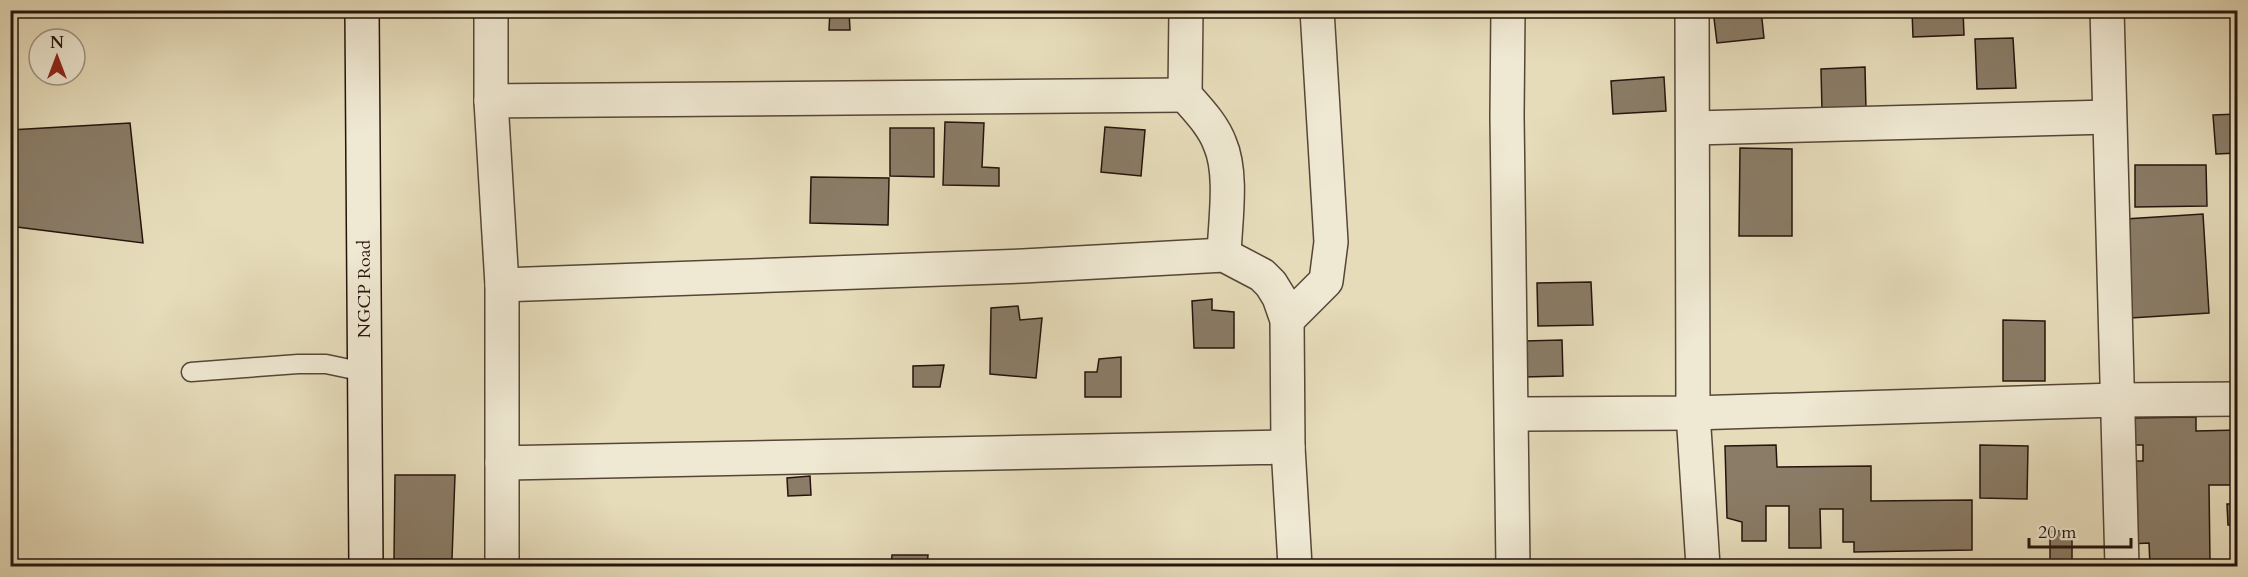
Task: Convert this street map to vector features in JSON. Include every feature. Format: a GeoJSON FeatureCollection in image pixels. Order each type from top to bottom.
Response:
{"type":"FeatureCollection","features":[{"type":"Feature","properties":{"kind":"street","name":"NGCP Road"},"geometry":{"type":"LineString","coordinates":[[362,10],[366,567]]}},
{"type":"Feature","properties":{"kind":"street"},"geometry":{"type":"LineString","coordinates":[[491,10],[491,101],[502,285],[502,567]]}},
{"type":"Feature","properties":{"kind":"street"},"geometry":{"type":"LineString","coordinates":[[1186,10],[1185,95],[1210,125],[1224,153],[1226,174],[1224,255]]}},
{"type":"Feature","properties":{"kind":"street"},"geometry":{"type":"LineString","coordinates":[[1287,320],[1326,281],[1331,242],[1317,10]]}},
{"type":"Feature","properties":{"kind":"street"},"geometry":{"type":"LineString","coordinates":[[1508,10],[1507,116],[1513,567]]}},
{"type":"Feature","properties":{"kind":"street"},"geometry":{"type":"LineString","coordinates":[[1692,10],[1693,413],[1703,567]]}},
{"type":"Feature","properties":{"kind":"street"},"geometry":{"type":"LineString","coordinates":[[2107,10],[2122,567]]}},
{"type":"Feature","properties":{"kind":"street"},"geometry":{"type":"LineString","coordinates":[[491,101],[1185,95]]}},
{"type":"Feature","properties":{"kind":"street"},"geometry":{"type":"LineString","coordinates":[[1694,129],[2109,117]]}},
{"type":"Feature","properties":{"kind":"street"},"geometry":{"type":"LineString","coordinates":[[502,285],[1023,266],[1224,255],[1262,275],[1271,284],[1279,297],[1287,320],[1288,447],[1295,567]]}},
{"type":"Feature","properties":{"kind":"street"},"geometry":{"type":"LineString","coordinates":[[1512,414],[1693,413],[2118,400],[2238,399]]}},
{"type":"Feature","properties":{"kind":"street"},"geometry":{"type":"LineString","coordinates":[[502,463],[1288,447]]}},
{"type":"Feature","properties":{"kind":"lane"},"geometry":{"type":"LineString","coordinates":[[191,372],[298,364],[326,364],[364,372]]}},
{"type":"Feature","properties":{"kind":"building"},"geometry":{"type":"Polygon","coordinates":[[[830,10],[849,11],[850,30],[829,30],[830,10]]]}},
{"type":"Feature","properties":{"kind":"building"},"geometry":{"type":"Polygon","coordinates":[[[1111,10],[1155,10],[1155,13],[1111,14],[1111,10]]]}},
{"type":"Feature","properties":{"kind":"building"},"geometry":{"type":"Polygon","coordinates":[[[1713,10],[1761,10],[1764,38],[1717,43],[1713,10]]]}},
{"type":"Feature","properties":{"kind":"building"},"geometry":{"type":"Polygon","coordinates":[[[1912,10],[1963,10],[1964,35],[1913,37],[1912,10]]]}},
{"type":"Feature","properties":{"kind":"building"},"geometry":{"type":"Polygon","coordinates":[[[2013,38],[2016,88],[1977,89],[1975,39],[2013,38]]]}},
{"type":"Feature","properties":{"kind":"building"},"geometry":{"type":"Polygon","coordinates":[[[1865,67],[1866,111],[1822,112],[1821,69],[1865,67]]]}},
{"type":"Feature","properties":{"kind":"building"},"geometry":{"type":"Polygon","coordinates":[[[1664,77],[1666,111],[1613,114],[1611,81],[1664,77]]]}},
{"type":"Feature","properties":{"kind":"building"},"geometry":{"type":"Polygon","coordinates":[[[2238,114],[2238,153],[2216,154],[2213,115],[2238,114]]]}},
{"type":"Feature","properties":{"kind":"building"},"geometry":{"type":"Polygon","coordinates":[[[945,122],[984,123],[982,167],[999,168],[999,186],[943,185],[945,122]]]}},
{"type":"Feature","properties":{"kind":"building"},"geometry":{"type":"Polygon","coordinates":[[[130,123],[143,243],[17,227],[10,130],[130,123]]]}},
{"type":"Feature","properties":{"kind":"building"},"geometry":{"type":"Polygon","coordinates":[[[1105,127],[1145,130],[1141,176],[1101,172],[1105,127]]]}},
{"type":"Feature","properties":{"kind":"building"},"geometry":{"type":"Polygon","coordinates":[[[890,128],[934,128],[934,177],[890,176],[890,128]]]}},
{"type":"Feature","properties":{"kind":"building"},"geometry":{"type":"Polygon","coordinates":[[[1740,148],[1792,149],[1792,236],[1739,236],[1740,148]]]}},
{"type":"Feature","properties":{"kind":"building"},"geometry":{"type":"Polygon","coordinates":[[[2135,165],[2206,165],[2207,206],[2135,207],[2135,165]]]}},
{"type":"Feature","properties":{"kind":"building"},"geometry":{"type":"Polygon","coordinates":[[[811,177],[889,178],[888,225],[810,223],[811,177]]]}},
{"type":"Feature","properties":{"kind":"building"},"geometry":{"type":"Polygon","coordinates":[[[2203,214],[2209,313],[2131,318],[2125,219],[2203,214]]]}},
{"type":"Feature","properties":{"kind":"building"},"geometry":{"type":"Polygon","coordinates":[[[1591,282],[1593,325],[1538,326],[1537,283],[1591,282]]]}},
{"type":"Feature","properties":{"kind":"building"},"geometry":{"type":"Polygon","coordinates":[[[1212,299],[1212,310],[1234,312],[1234,348],[1194,348],[1192,301],[1212,299]]]}},
{"type":"Feature","properties":{"kind":"building"},"geometry":{"type":"Polygon","coordinates":[[[1018,306],[1020,320],[1042,318],[1036,378],[990,374],[991,308],[1018,306]]]}},
{"type":"Feature","properties":{"kind":"building"},"geometry":{"type":"Polygon","coordinates":[[[2003,320],[2045,321],[2045,381],[2003,381],[2003,320]]]}},
{"type":"Feature","properties":{"kind":"building"},"geometry":{"type":"Polygon","coordinates":[[[1562,340],[1563,376],[1524,377],[1523,341],[1562,340]]]}},
{"type":"Feature","properties":{"kind":"building"},"geometry":{"type":"Polygon","coordinates":[[[1121,357],[1121,397],[1085,397],[1085,372],[1097,372],[1099,359],[1121,357]]]}},
{"type":"Feature","properties":{"kind":"building"},"geometry":{"type":"Polygon","coordinates":[[[944,365],[940,387],[913,387],[913,366],[944,365]]]}},
{"type":"Feature","properties":{"kind":"building"},"geometry":{"type":"Polygon","coordinates":[[[2196,417],[2196,431],[2238,430],[2238,485],[2209,485],[2210,562],[2238,562],[2238,566],[2150,566],[2149,543],[2130,544],[2129,461],[2143,461],[2143,445],[2132,445],[2132,418],[2196,417]]]}},
{"type":"Feature","properties":{"kind":"building"},"geometry":{"type":"Polygon","coordinates":[[[1776,445],[1777,467],[1871,466],[1871,501],[1972,500],[1972,550],[1854,552],[1854,542],[1843,542],[1843,509],[1820,509],[1821,548],[1789,548],[1789,506],[1766,506],[1766,541],[1742,541],[1742,522],[1727,518],[1725,446],[1776,445]]]}},
{"type":"Feature","properties":{"kind":"building"},"geometry":{"type":"Polygon","coordinates":[[[1980,445],[2028,446],[2027,499],[1980,498],[1980,445]]]}},
{"type":"Feature","properties":{"kind":"building"},"geometry":{"type":"Polygon","coordinates":[[[395,475],[455,475],[452,559],[394,559],[395,475]]]}},
{"type":"Feature","properties":{"kind":"building"},"geometry":{"type":"Polygon","coordinates":[[[810,476],[811,495],[788,496],[787,478],[810,476]]]}},
{"type":"Feature","properties":{"kind":"building"},"geometry":{"type":"Polygon","coordinates":[[[2227,504],[2238,504],[2238,525],[2228,525],[2227,504]]]}},
{"type":"Feature","properties":{"kind":"building"},"geometry":{"type":"Polygon","coordinates":[[[2050,531],[2072,531],[2072,566],[2050,566],[2050,531]]]}},
{"type":"Feature","properties":{"kind":"building"},"geometry":{"type":"Polygon","coordinates":[[[892,555],[928,555],[927,566],[891,566],[892,555]]]}}]}
